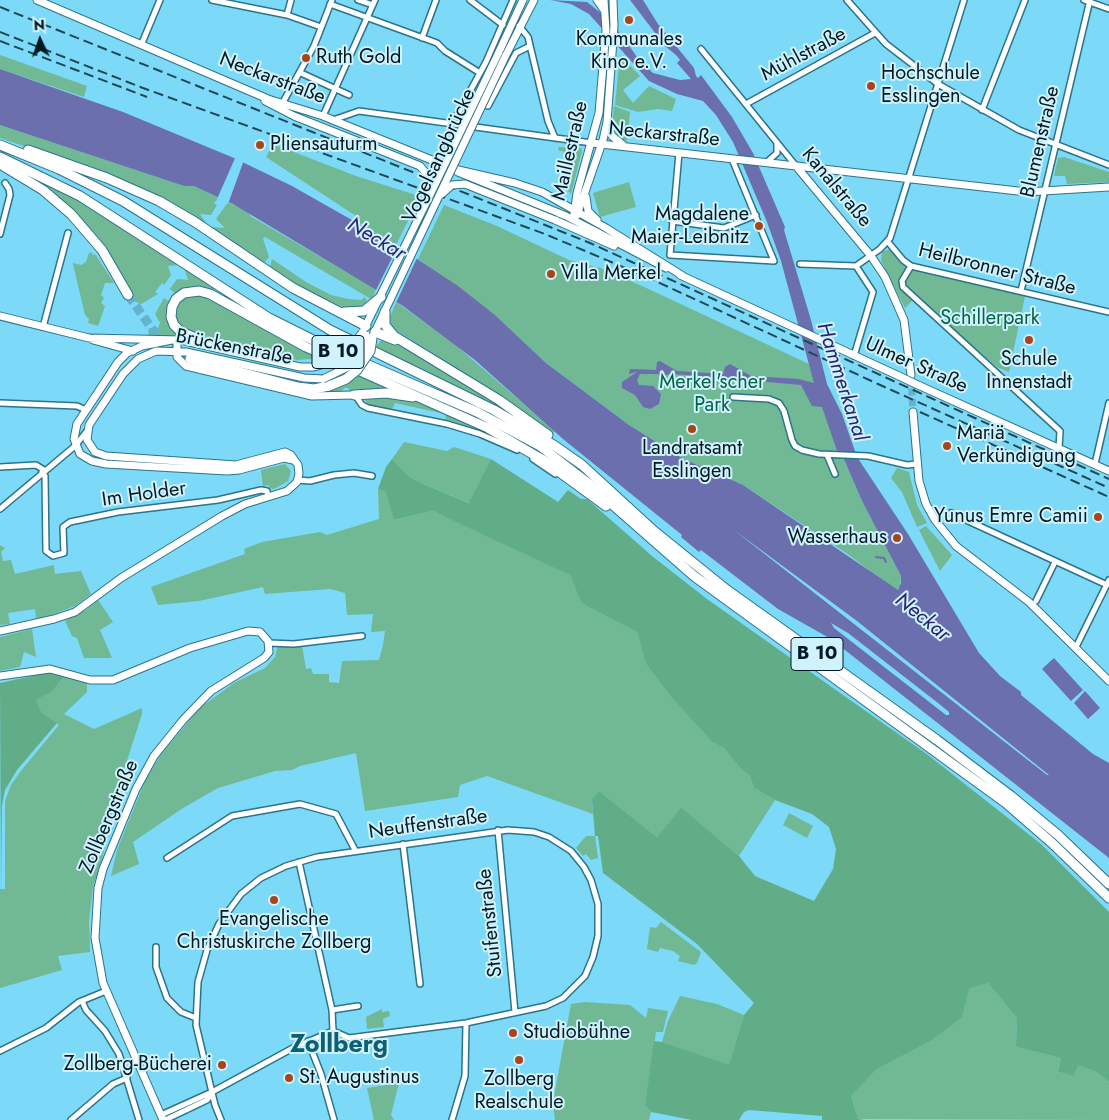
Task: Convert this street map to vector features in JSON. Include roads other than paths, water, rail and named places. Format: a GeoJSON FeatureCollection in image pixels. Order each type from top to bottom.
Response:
{"type":"FeatureCollection","features":[{"type":"Feature","properties":{"kind":"highway"},"geometry":{"type":"LineString","coordinates":[[0,141],[89,171],[142,192],[195,222],[286,283],[337,310],[368,333],[405,344]]}},
{"type":"Feature","properties":{"kind":"highway","name":"B 10"},"geometry":{"type":"LineString","coordinates":[[0,145],[59,169],[123,201],[315,321],[375,353],[512,419],[582,465],[654,531],[727,590],[938,740],[1011,796],[1058,835],[1109,884]]}},
{"type":"Feature","properties":{"kind":"highway","name":"B 10"},"geometry":{"type":"LineString","coordinates":[[0,158],[46,178],[87,200],[269,318],[331,349],[468,408],[526,438],[588,483],[668,554],[743,613],[915,735],[1006,803],[1052,843],[1109,898]]}},
{"type":"Feature","properties":{"kind":"highway"},"geometry":{"type":"LineString","coordinates":[[0,164],[34,184],[72,214],[102,250],[128,295]]}},
{"type":"Feature","properties":{"kind":"highway"},"geometry":{"type":"LineString","coordinates":[[213,346],[180,331],[173,322],[172,308],[176,299],[194,291],[210,294],[306,347],[494,431],[543,460],[594,496],[638,535],[668,554]]}},
{"type":"Feature","properties":{"kind":"highway"},"geometry":{"type":"LineString","coordinates":[[337,310],[359,313],[372,309],[381,297]]}},
{"type":"Feature","properties":{"kind":"highway"},"geometry":{"type":"LineString","coordinates":[[384,315],[389,332],[405,344],[512,408],[582,465]]}},
{"type":"Feature","properties":{"kind":"highway"},"geometry":{"type":"LineString","coordinates":[[190,359],[298,387],[314,389],[326,383],[346,379],[357,370],[370,351],[368,333]]}},
{"type":"Feature","properties":{"kind":"highway"},"geometry":{"type":"LineString","coordinates":[[354,395],[386,393],[430,401]]}},
{"type":"Feature","properties":{"kind":"main road","name":"Neckarstraße"},"geometry":{"type":"LineString","coordinates":[[37,0],[142,43],[250,92],[333,120]]}},
{"type":"Feature","properties":{"kind":"main road","name":"Vogelsangbrücke"},"geometry":{"type":"LineString","coordinates":[[314,367],[328,364],[340,357],[368,333],[384,315],[501,56],[519,4],[523,0]]}},
{"type":"Feature","properties":{"kind":"main road","name":"Vogelsangbrücke"},"geometry":{"type":"LineString","coordinates":[[381,297],[429,197],[501,56],[534,0]]}},
{"type":"Feature","properties":{"kind":"main road"},"geometry":{"type":"LineString","coordinates":[[597,0],[606,16]]}},
{"type":"Feature","properties":{"kind":"main road","name":"Maillestraße"},"geometry":{"type":"LineString","coordinates":[[574,220],[577,193],[599,113],[606,31],[604,0]]}},
{"type":"Feature","properties":{"kind":"main road","name":"Maillestraße"},"geometry":{"type":"LineString","coordinates":[[576,211],[587,190],[607,122],[614,40],[613,0]]}},
{"type":"Feature","properties":{"kind":"main road","name":"Maillestraße"},"geometry":{"type":"LineString","coordinates":[[614,16],[617,0]]}},
{"type":"Feature","properties":{"kind":"main road"},"geometry":{"type":"LineString","coordinates":[[250,92],[276,108],[422,167],[430,180],[429,197]]}},
{"type":"Feature","properties":{"kind":"main road","name":"Ulmer Straße"},"geometry":{"type":"LineString","coordinates":[[333,120],[454,169],[516,183],[549,196],[606,228],[683,276]]}},
{"type":"Feature","properties":{"kind":"main road"},"geometry":{"type":"LineString","coordinates":[[607,122],[612,136],[626,147]]}},
{"type":"Feature","properties":{"kind":"main road","name":"Neckarstraße"},"geometry":{"type":"LineString","coordinates":[[592,143],[1046,193],[1109,187]]}},
{"type":"Feature","properties":{"kind":"main road","name":"Kanalstraße"},"geometry":{"type":"LineString","coordinates":[[796,166],[871,256],[890,287],[902,313],[911,375]]}},
{"type":"Feature","properties":{"kind":"main road","name":"Ulmer Straße"},"geometry":{"type":"LineString","coordinates":[[454,169],[462,175],[574,220],[636,254],[820,341],[1109,471]]}},
{"type":"Feature","properties":{"kind":"main road"},"geometry":{"type":"LineString","coordinates":[[437,200],[452,185],[465,184],[636,254]]}},
{"type":"Feature","properties":{"kind":"main road"},"geometry":{"type":"LineString","coordinates":[[587,190],[588,211],[606,228]]}},
{"type":"Feature","properties":{"kind":"main road"},"geometry":{"type":"LineString","coordinates":[[549,196],[569,201],[577,193]]}},
{"type":"Feature","properties":{"kind":"main road","name":"Vogelsangbrücke"},"geometry":{"type":"LineString","coordinates":[[326,383],[355,361],[368,333],[372,309]]}},
{"type":"Feature","properties":{"kind":"main road"},"geometry":{"type":"LineString","coordinates":[[0,316],[131,350],[153,352]]}},
{"type":"Feature","properties":{"kind":"main road","name":"Brückenstraße"},"geometry":{"type":"LineString","coordinates":[[89,338],[175,340],[213,346],[296,366],[314,367]]}},
{"type":"Feature","properties":{"kind":"main road"},"geometry":{"type":"LineString","coordinates":[[120,340],[125,342],[131,350]]}},
{"type":"Feature","properties":{"kind":"main road"},"geometry":{"type":"LineString","coordinates":[[175,340],[180,362],[186,366],[297,393],[324,397],[354,395]]}},
{"type":"Feature","properties":{"kind":"main road","name":"Brückenstraße"},"geometry":{"type":"LineString","coordinates":[[75,446],[76,428],[115,366],[131,350],[146,344],[175,340]]}},
{"type":"Feature","properties":{"kind":"main road"},"geometry":{"type":"LineString","coordinates":[[107,344],[115,352],[115,366]]}},
{"type":"Feature","properties":{"kind":"main road"},"geometry":{"type":"LineString","coordinates":[[123,374],[131,350]]}},
{"type":"Feature","properties":{"kind":"main road","name":"Brückenstraße"},"geometry":{"type":"LineString","coordinates":[[88,431],[123,374],[138,359],[153,352],[176,351],[212,356],[326,383]]}},
{"type":"Feature","properties":{"kind":"main road"},"geometry":{"type":"LineString","coordinates":[[913,412],[917,464],[926,504],[944,533],[963,552],[1023,598],[1076,647],[1109,681]]}},
{"type":"Feature","properties":{"kind":"main road"},"geometry":{"type":"LineString","coordinates":[[0,631],[54,620],[75,612],[116,581],[215,520],[245,504],[290,489],[298,480],[299,471],[296,462],[290,454],[282,452],[250,463],[236,465],[106,456],[92,449],[87,440],[88,431]]}},
{"type":"Feature","properties":{"kind":"main road"},"geometry":{"type":"LineString","coordinates":[[75,446],[83,457],[97,462],[159,468],[232,471],[284,458],[296,462]]}},
{"type":"Feature","properties":{"kind":"main road"},"geometry":{"type":"LineString","coordinates":[[0,676],[50,669],[90,680],[113,680],[190,648],[248,631],[262,633],[269,643]]}},
{"type":"Feature","properties":{"kind":"main road","name":"Zollbergstraße"},"geometry":{"type":"LineString","coordinates":[[163,1118],[106,991],[95,938],[97,895],[103,869],[141,777],[161,745],[204,697],[219,685],[264,658],[268,652],[269,643]]}},
{"type":"Feature","properties":{"kind":"street"},"geometry":{"type":"LineString","coordinates":[[142,43],[160,0]]}},
{"type":"Feature","properties":{"kind":"street"},"geometry":{"type":"LineString","coordinates":[[212,0],[287,15],[321,27]]}},
{"type":"Feature","properties":{"kind":"street"},"geometry":{"type":"LineString","coordinates":[[287,15],[291,0]]}},
{"type":"Feature","properties":{"kind":"street"},"geometry":{"type":"LineString","coordinates":[[322,116],[374,3],[358,0]]}},
{"type":"Feature","properties":{"kind":"street"},"geometry":{"type":"LineString","coordinates":[[422,38],[436,0]]}},
{"type":"Feature","properties":{"kind":"street"},"geometry":{"type":"LineString","coordinates":[[470,0],[503,25]]}},
{"type":"Feature","properties":{"kind":"street"},"geometry":{"type":"LineString","coordinates":[[456,117],[480,73],[513,0]]}},
{"type":"Feature","properties":{"kind":"street"},"geometry":{"type":"LineString","coordinates":[[847,0],[875,33],[911,65],[938,84],[1019,130],[1109,165]]}},
{"type":"Feature","properties":{"kind":"street"},"geometry":{"type":"LineString","coordinates":[[800,264],[856,266],[888,242],[910,178],[964,0]]}},
{"type":"Feature","properties":{"kind":"street"},"geometry":{"type":"LineString","coordinates":[[982,110],[1025,0]]}},
{"type":"Feature","properties":{"kind":"street"},"geometry":{"type":"LineString","coordinates":[[1088,1],[1109,9]]}},
{"type":"Feature","properties":{"kind":"street","name":"Blumenstraße"},"geometry":{"type":"LineString","coordinates":[[1021,291],[1057,146],[1088,1]]}},
{"type":"Feature","properties":{"kind":"street"},"geometry":{"type":"LineString","coordinates":[[282,104],[301,73],[331,2],[368,19],[439,44],[443,50],[480,73]]}},
{"type":"Feature","properties":{"kind":"street"},"geometry":{"type":"LineString","coordinates":[[519,26],[527,34],[550,126],[556,138]]}},
{"type":"Feature","properties":{"kind":"street","name":"Mühlstraße"},"geometry":{"type":"LineString","coordinates":[[746,104],[875,33]]}},
{"type":"Feature","properties":{"kind":"street"},"geometry":{"type":"LineString","coordinates":[[466,99],[488,106],[516,53],[530,46]]}},
{"type":"Feature","properties":{"kind":"street","name":"Kanalstraße"},"geometry":{"type":"LineString","coordinates":[[701,48],[796,166]]}},
{"type":"Feature","properties":{"kind":"street"},"geometry":{"type":"LineString","coordinates":[[301,73],[349,95]]}},
{"type":"Feature","properties":{"kind":"street","name":"Neckarstraße"},"geometry":{"type":"LineString","coordinates":[[333,120],[359,111],[592,143]]}},
{"type":"Feature","properties":{"kind":"street","name":"Kanalstraße"},"geometry":{"type":"LineString","coordinates":[[763,162],[777,153],[776,140]]}},
{"type":"Feature","properties":{"kind":"street"},"geometry":{"type":"LineString","coordinates":[[679,153],[669,252],[673,257],[774,261],[734,159]]}},
{"type":"Feature","properties":{"kind":"street"},"geometry":{"type":"LineString","coordinates":[[0,234],[10,193],[5,183]]}},
{"type":"Feature","properties":{"kind":"street"},"geometry":{"type":"LineString","coordinates":[[672,221],[726,228],[756,215]]}},
{"type":"Feature","properties":{"kind":"street"},"geometry":{"type":"LineString","coordinates":[[43,327],[68,233]]}},
{"type":"Feature","properties":{"kind":"street","name":"Heilbronner Straße"},"geometry":{"type":"LineString","coordinates":[[888,242],[903,260],[911,266],[1109,312]]}},
{"type":"Feature","properties":{"kind":"street"},"geometry":{"type":"LineString","coordinates":[[854,356],[873,292],[856,266]]}},
{"type":"Feature","properties":{"kind":"street"},"geometry":{"type":"LineString","coordinates":[[911,266],[902,281],[903,287],[1060,430],[1059,448]]}},
{"type":"Feature","properties":{"kind":"street"},"geometry":{"type":"LineString","coordinates":[[354,395],[361,404],[368,408],[448,424],[504,443],[531,458],[569,484]]}},
{"type":"Feature","properties":{"kind":"street"},"geometry":{"type":"LineString","coordinates":[[733,397],[776,401],[783,408],[796,446],[807,452],[827,455],[862,456],[907,465],[917,464]]}},
{"type":"Feature","properties":{"kind":"street"},"geometry":{"type":"LineString","coordinates":[[0,403],[76,406],[86,410]]}},
{"type":"Feature","properties":{"kind":"street"},"geometry":{"type":"LineString","coordinates":[[1095,464],[1109,403]]}},
{"type":"Feature","properties":{"kind":"street"},"geometry":{"type":"LineString","coordinates":[[0,509],[75,446],[88,431]]}},
{"type":"Feature","properties":{"kind":"street"},"geometry":{"type":"LineString","coordinates":[[827,455],[835,474]]}},
{"type":"Feature","properties":{"kind":"street"},"geometry":{"type":"LineString","coordinates":[[0,467],[36,465],[43,471]]}},
{"type":"Feature","properties":{"kind":"street","name":"Im Holder"},"geometry":{"type":"LineString","coordinates":[[43,471],[45,476],[44,514],[48,554],[55,556],[62,554],[64,550],[64,527],[66,524],[74,521],[118,512],[218,500],[261,490],[267,491],[268,496]]}},
{"type":"Feature","properties":{"kind":"street"},"geometry":{"type":"LineString","coordinates":[[298,480],[310,481],[349,473],[372,476]]}},
{"type":"Feature","properties":{"kind":"street"},"geometry":{"type":"LineString","coordinates":[[951,513],[1055,562],[1108,582],[1076,647]]}},
{"type":"Feature","properties":{"kind":"street"},"geometry":{"type":"LineString","coordinates":[[1036,601],[1055,562]]}},
{"type":"Feature","properties":{"kind":"street"},"geometry":{"type":"LineString","coordinates":[[269,643],[294,644],[362,636]]}},
{"type":"Feature","properties":{"kind":"street"},"geometry":{"type":"LineString","coordinates":[[167,858],[232,816],[299,804],[336,814],[356,850]]}},
{"type":"Feature","properties":{"kind":"street","name":"Neuffenstraße"},"geometry":{"type":"LineString","coordinates":[[221,1120],[212,1092],[196,1018],[196,993],[201,966],[210,941],[224,917],[241,894],[261,878],[299,862],[356,850],[498,830],[539,834],[555,840],[581,861],[591,880],[598,910],[598,931],[594,952],[582,981],[566,996],[555,1003],[466,1023],[349,1038],[333,1032]]}},
{"type":"Feature","properties":{"kind":"street","name":"Stuifenstraße"},"geometry":{"type":"LineString","coordinates":[[498,830],[515,1012]]}},
{"type":"Feature","properties":{"kind":"street"},"geometry":{"type":"LineString","coordinates":[[402,844],[420,984]]}},
{"type":"Feature","properties":{"kind":"street"},"geometry":{"type":"LineString","coordinates":[[163,1118],[308,1041],[333,1032],[332,1010],[299,862]]}},
{"type":"Feature","properties":{"kind":"street"},"geometry":{"type":"LineString","coordinates":[[156,948],[156,967],[167,998],[188,1017],[196,1018]]}},
{"type":"Feature","properties":{"kind":"street"},"geometry":{"type":"LineString","coordinates":[[0,1051],[46,1028],[82,1001],[106,991]]}},
{"type":"Feature","properties":{"kind":"street"},"geometry":{"type":"LineString","coordinates":[[82,1001],[85,1008],[115,1045],[139,1120]]}},
{"type":"Feature","properties":{"kind":"street"},"geometry":{"type":"LineString","coordinates":[[332,1010],[358,1006]]}},
{"type":"Feature","properties":{"kind":"street"},"geometry":{"type":"LineString","coordinates":[[452,1120],[465,1076],[466,1023]]}},
{"type":"Feature","properties":{"kind":"street"},"geometry":{"type":"LineString","coordinates":[[308,1041],[322,1074],[334,1120]]}},
{"type":"Feature","properties":{"kind":"street"},"geometry":{"type":"LineString","coordinates":[[71,1120],[113,1084],[127,1078]]}},
{"type":"Feature","properties":{"kind":"water","name":"Neckar"},"geometry":{"type":"Polygon","coordinates":[[[550,0],[587,2],[611,21],[640,61],[653,73],[680,80],[691,79],[677,63],[680,60],[665,46],[630,0],[643,0],[658,24],[694,68],[696,76],[698,78],[701,75],[732,117],[753,153],[785,227],[784,230],[811,320],[827,384],[842,414],[857,457],[908,534],[979,653],[1000,676],[1021,692],[1021,695],[1093,754],[1109,763],[1109,858],[831,639],[778,609],[701,550],[699,552],[681,537],[682,535],[563,439],[475,360],[403,306],[233,204],[194,186],[184,186],[0,125],[0,69],[123,112],[234,158],[292,186],[396,245],[458,286],[495,315],[546,363],[629,425],[682,458],[743,485],[898,590],[901,576],[862,501],[843,457],[837,451],[822,407],[812,406],[801,385],[669,374],[661,378],[658,374],[640,374],[637,380],[639,385],[653,386],[661,394],[659,404],[650,409],[643,407],[635,395],[622,388],[622,382],[637,372],[629,374],[630,369],[656,370],[657,362],[660,361],[677,371],[723,374],[725,367],[730,364],[751,376],[799,379],[814,383],[781,261],[767,222],[733,142],[716,115],[703,101],[677,94],[649,81],[589,14],[571,4],[550,0]],[[734,530],[1047,775],[1049,775],[857,621],[734,530]],[[831,623],[834,628],[946,715],[949,715],[949,712],[938,703],[848,633],[831,623]]]}},
{"type":"Feature","properties":{"kind":"water"},"geometry":{"type":"Polygon","coordinates":[[[1054,658],[1083,690],[1071,701],[1042,669],[1054,658]]]}},
{"type":"Feature","properties":{"kind":"water"},"geometry":{"type":"Polygon","coordinates":[[[1085,691],[1100,708],[1088,719],[1074,703],[1085,691]]]}},
{"type":"Feature","properties":{"kind":"waterway"},"geometry":{"type":"LineString","coordinates":[[876,557],[884,558],[886,562]]}},
{"type":"Feature","properties":{"kind":"tunnel"},"geometry":{"type":"LineString","coordinates":[[128,295],[153,330],[190,359]]}},
{"type":"Feature","properties":{"kind":"tunnel"},"geometry":{"type":"LineString","coordinates":[[911,378],[913,412]]}},
{"type":"Feature","properties":{"kind":"railway"},"geometry":{"type":"LineString","coordinates":[[0,7],[590,243],[1109,479]]}},
{"type":"Feature","properties":{"kind":"railway"},"geometry":{"type":"LineString","coordinates":[[0,32],[143,88],[545,234],[649,278],[1109,488]]}},
{"type":"Feature","properties":{"kind":"railway"},"geometry":{"type":"LineString","coordinates":[[0,41],[147,97]]}},
{"type":"Feature","properties":{"kind":"railway"},"geometry":{"type":"LineString","coordinates":[[920,412],[1109,497]]}},
{"type":"Feature","properties":{"kind":"place","name":"Kommunales Kino e.V."},"geometry":{"type":"Point","coordinates":[629,20]}},
{"type":"Feature","properties":{"kind":"place","name":"Ruth Gold"},"geometry":{"type":"Point","coordinates":[306,58]}},
{"type":"Feature","properties":{"kind":"place","name":"Hochschule Esslingen"},"geometry":{"type":"Point","coordinates":[871,86]}},
{"type":"Feature","properties":{"kind":"place","name":"Pliensauturm"},"geometry":{"type":"Point","coordinates":[260,145]}},
{"type":"Feature","properties":{"kind":"place","name":"Magdalene Maier-Leibnitz"},"geometry":{"type":"Point","coordinates":[759,226]}},
{"type":"Feature","properties":{"kind":"place","name":"Villa Merkel"},"geometry":{"type":"Point","coordinates":[551,274]}},
{"type":"Feature","properties":{"kind":"place","name":"Schule Innenstadt"},"geometry":{"type":"Point","coordinates":[1029,340]}},
{"type":"Feature","properties":{"kind":"place","name":"Landratsamt Esslingen"},"geometry":{"type":"Point","coordinates":[692,429]}},
{"type":"Feature","properties":{"kind":"place","name":"Mariä Verkündigung"},"geometry":{"type":"Point","coordinates":[947,446]}},
{"type":"Feature","properties":{"kind":"place","name":"Yunus Emre Camii"},"geometry":{"type":"Point","coordinates":[1098,517]}},
{"type":"Feature","properties":{"kind":"place","name":"Wasserhaus"},"geometry":{"type":"Point","coordinates":[897,538]}},
{"type":"Feature","properties":{"kind":"place","name":"Evangelische Christuskirche Zollberg"},"geometry":{"type":"Point","coordinates":[274,900]}},
{"type":"Feature","properties":{"kind":"place","name":"Studiobühne"},"geometry":{"type":"Point","coordinates":[513,1033]}},
{"type":"Feature","properties":{"kind":"place","name":"Zollberg Realschule"},"geometry":{"type":"Point","coordinates":[519,1060]}},
{"type":"Feature","properties":{"kind":"place","name":"Zollberg-Bücherei"},"geometry":{"type":"Point","coordinates":[222,1065]}},
{"type":"Feature","properties":{"kind":"place","name":"St. Augustinus"},"geometry":{"type":"Point","coordinates":[289,1078]}},
{"type":"Feature","properties":{"kind":"district","name":"Zollberg"},"geometry":{"type":"Point","coordinates":[339,1046]}},
{"type":"Feature","properties":{"kind":"park label","name":"Schillerpark"},"geometry":{"type":"Point","coordinates":[990,319]}},
{"type":"Feature","properties":{"kind":"park label","name":"Merkel'scher Park"},"geometry":{"type":"Point","coordinates":[712,394]}},
{"type":"Feature","properties":{"kind":"water label","name":"Hammerkanal"},"geometry":{"type":"Point","coordinates":[841,382]}}]}
